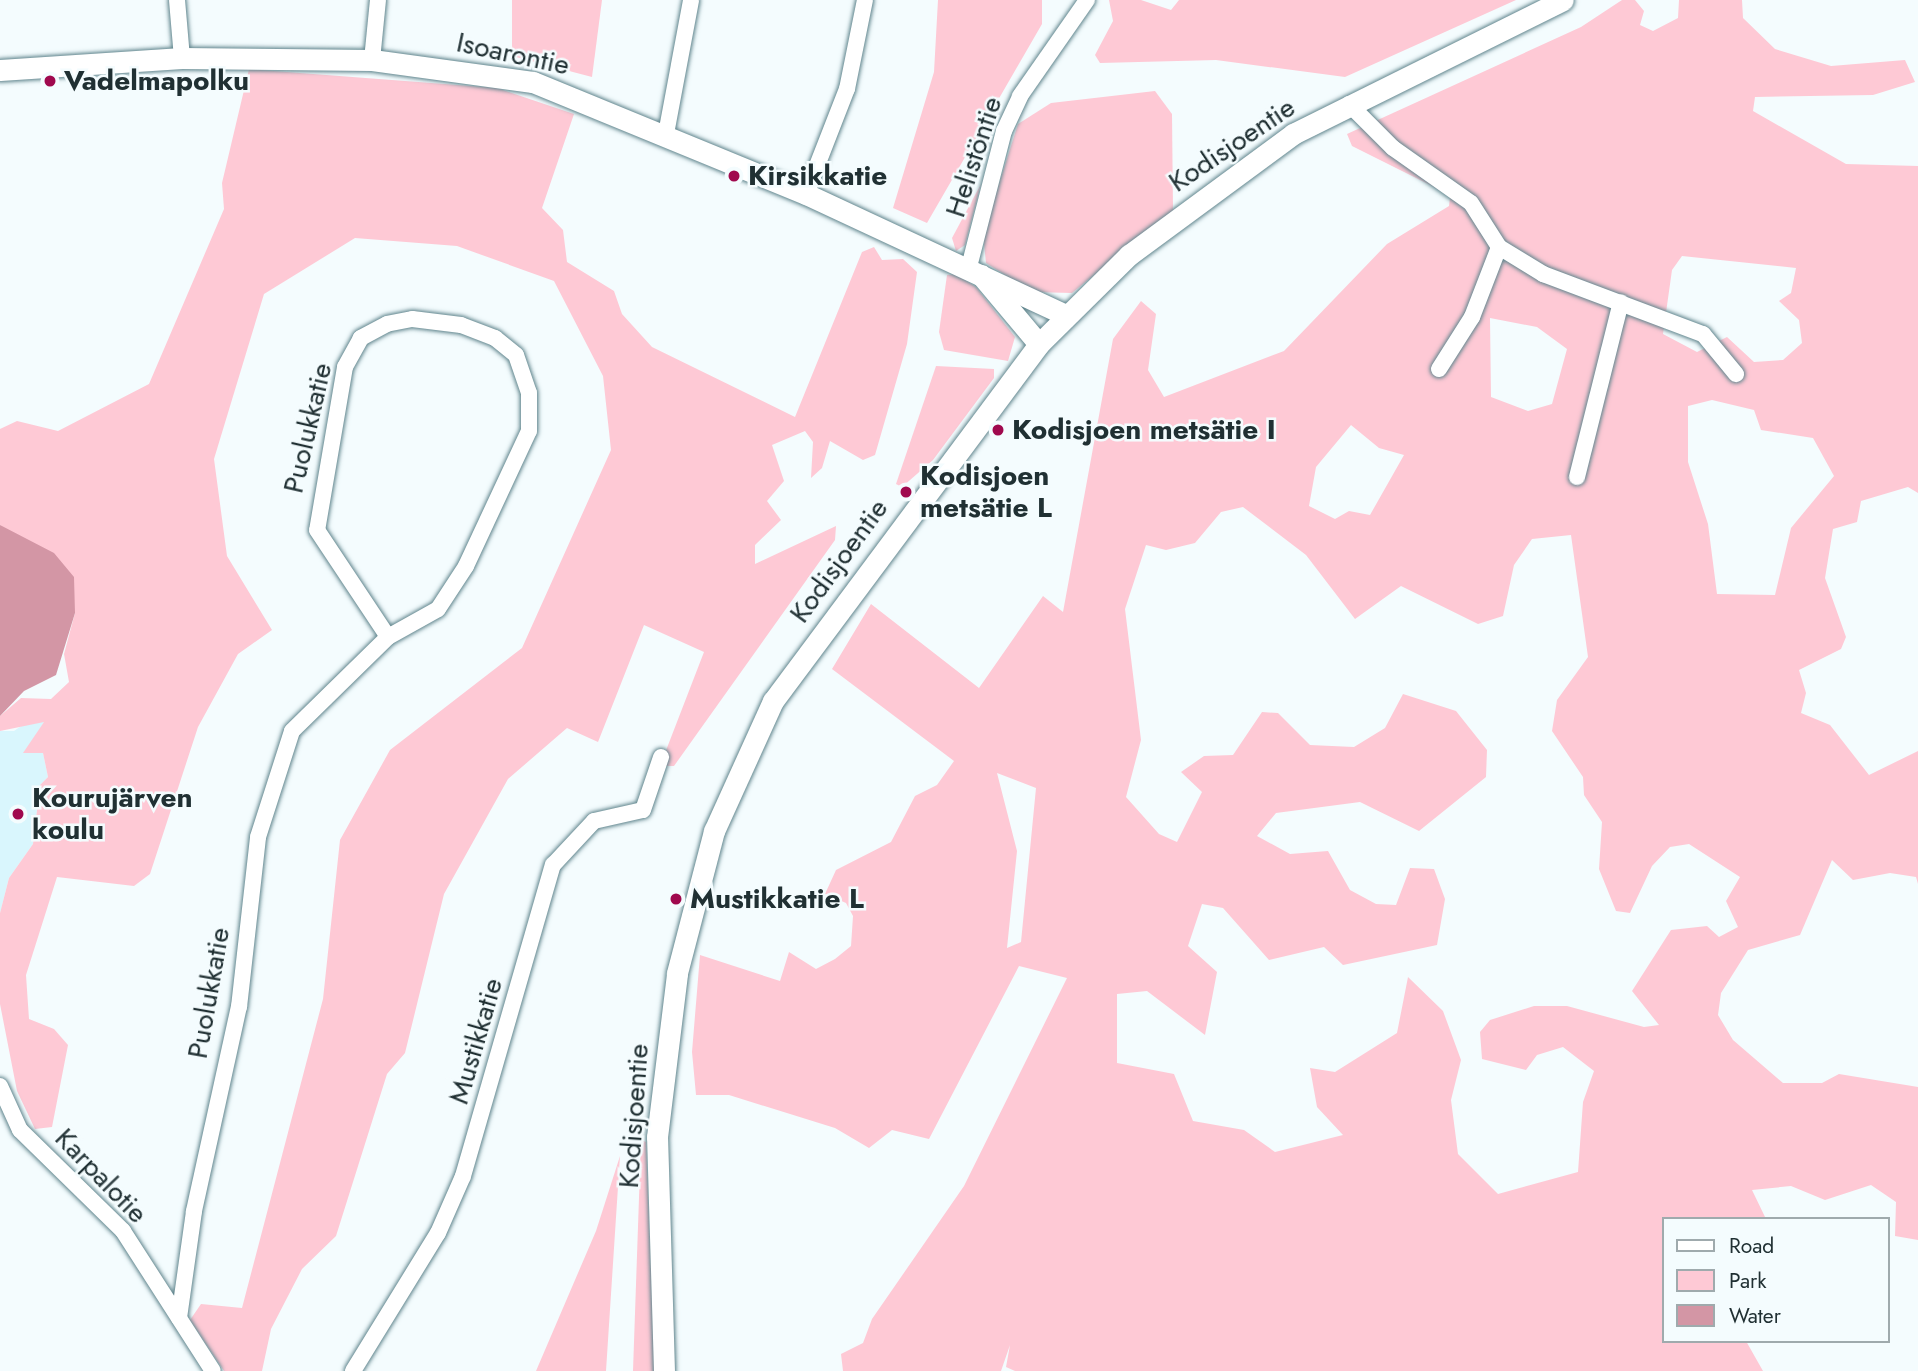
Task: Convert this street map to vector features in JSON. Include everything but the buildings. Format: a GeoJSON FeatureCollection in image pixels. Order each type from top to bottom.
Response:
{"type":"FeatureCollection","features":[{"type":"Feature","properties":{"kind":"street"},"geometry":{"type":"LineString","coordinates":[[177,0],[182,58]]}},
{"type":"Feature","properties":{"kind":"street"},"geometry":{"type":"LineString","coordinates":[[372,61],[378,0]]}},
{"type":"Feature","properties":{"kind":"street"},"geometry":{"type":"LineString","coordinates":[[666,134],[691,0]]}},
{"type":"Feature","properties":{"kind":"street"},"geometry":{"type":"LineString","coordinates":[[806,194],[847,89],[865,0]]}},
{"type":"Feature","properties":{"kind":"street","name":"Helistöntie"},"geometry":{"type":"LineString","coordinates":[[973,269],[1009,119],[1087,0]]}},
{"type":"Feature","properties":{"kind":"street","name":"Kodisjoentie"},"geometry":{"type":"LineString","coordinates":[[664,1371],[656,1242],[660,1098],[677,973],[713,831],[778,693],[1039,344],[1066,315],[1222,182],[1349,104],[1563,0]]}},
{"type":"Feature","properties":{"kind":"street","name":"Isoarontie"},"geometry":{"type":"LineString","coordinates":[[0,70],[182,58],[372,61],[533,82],[666,134],[806,194],[973,269],[1066,315]]}},
{"type":"Feature","properties":{"kind":"street"},"geometry":{"type":"LineString","coordinates":[[1349,104],[1394,148],[1471,203],[1499,247],[1543,274],[1703,334],[1736,374]]}},
{"type":"Feature","properties":{"kind":"street"},"geometry":{"type":"LineString","coordinates":[[1439,369],[1472,317],[1499,247]]}},
{"type":"Feature","properties":{"kind":"street","name":"Isoarontie"},"geometry":{"type":"LineString","coordinates":[[973,269],[1039,344]]}},
{"type":"Feature","properties":{"kind":"street"},"geometry":{"type":"LineString","coordinates":[[1577,477],[1621,302]]}},
{"type":"Feature","properties":{"kind":"street","name":"Puolukkatie"},"geometry":{"type":"LineString","coordinates":[[179,1318],[197,1197],[239,1007],[253,868],[265,813],[292,731],[388,637],[438,609],[466,566],[529,431],[529,393],[516,355],[495,338],[461,326],[412,319],[387,324],[361,338],[345,367],[317,530],[388,637]]}},
{"type":"Feature","properties":{"kind":"street","name":"Mustikkatie"},"geometry":{"type":"LineString","coordinates":[[353,1371],[438,1233],[463,1176],[553,865],[594,821],[643,810],[661,757]]}},
{"type":"Feature","properties":{"kind":"street","name":"Karpalotie"},"geometry":{"type":"LineString","coordinates":[[0,1086],[20,1130],[123,1231],[213,1371]]}},
{"type":"Feature","properties":{"kind":"shaded area","name":"Kourujärven koulu"},"geometry":{"type":"Polygon","coordinates":[[[30,720],[45,721],[24,753],[43,753],[48,777],[40,785],[33,844],[9,878],[0,913],[0,731],[14,731],[30,720]]]}},
{"type":"Feature","properties":{"kind":"green space"},"geometry":{"type":"Polygon","coordinates":[[[512,0],[602,0],[592,77],[512,56],[512,0]]]}},
{"type":"Feature","properties":{"kind":"green space"},"geometry":{"type":"Polygon","coordinates":[[[938,0],[1042,0],[1042,24],[927,223],[893,208],[934,72],[938,0]]]}},
{"type":"Feature","properties":{"kind":"green space"},"geometry":{"type":"Polygon","coordinates":[[[1109,0],[1141,0],[1171,10],[1179,0],[1516,0],[1345,77],[1216,60],[1100,63],[1095,55],[1113,21],[1109,0]]]}},
{"type":"Feature","properties":{"kind":"green space"},"geometry":{"type":"Polygon","coordinates":[[[1622,0],[1635,0],[1644,11],[1640,25],[1653,31],[1678,18],[1679,0],[1742,0],[1743,18],[1775,49],[1831,66],[1905,60],[1915,82],[1873,95],[1755,97],[1753,111],[1846,164],[1918,166],[1918,493],[1908,487],[1861,501],[1857,522],[1833,529],[1825,578],[1846,637],[1841,649],[1799,670],[1806,693],[1801,713],[1830,725],[1869,775],[1918,751],[1918,884],[1916,877],[1890,873],[1853,880],[1832,860],[1800,935],[1748,950],[1721,993],[1718,1015],[1733,1040],[1783,1083],[1822,1083],[1839,1074],[1918,1087],[1918,1240],[1895,1236],[1896,1202],[1871,1185],[1825,1200],[1791,1186],[1752,1190],[1765,1217],[1662,1217],[1662,1343],[1747,1343],[1763,1371],[1015,1371],[1006,1367],[1010,1345],[1001,1371],[843,1371],[841,1354],[863,1343],[872,1319],[964,1186],[1067,978],[1019,966],[929,1139],[892,1130],[869,1148],[835,1128],[729,1095],[696,1095],[692,1052],[700,955],[780,981],[789,952],[816,969],[851,946],[853,916],[846,903],[825,894],[836,870],[891,842],[915,796],[937,785],[954,761],[832,669],[871,604],[979,688],[1043,596],[1063,612],[1113,339],[1141,301],[1156,314],[1148,370],[1164,397],[1284,351],[1387,244],[1449,206],[1450,197],[1352,146],[1347,134],[1581,27],[1622,0]],[[1682,256],[1672,270],[1663,334],[1697,352],[1727,337],[1754,362],[1783,360],[1802,343],[1799,320],[1779,301],[1791,293],[1796,268],[1682,256]],[[1490,318],[1491,397],[1528,411],[1552,404],[1567,349],[1537,327],[1490,318]],[[1712,400],[1688,406],[1688,462],[1708,524],[1717,594],[1775,595],[1791,528],[1834,476],[1813,438],[1761,430],[1754,410],[1712,400]],[[1351,425],[1316,467],[1309,506],[1335,519],[1349,511],[1370,515],[1404,455],[1379,448],[1351,425]],[[1243,507],[1221,512],[1195,543],[1166,550],[1146,545],[1125,609],[1141,740],[1126,797],[1159,834],[1177,842],[1202,792],[1181,772],[1204,756],[1233,755],[1262,712],[1278,713],[1310,745],[1354,747],[1385,728],[1403,694],[1456,711],[1487,750],[1486,777],[1419,831],[1360,802],[1276,813],[1257,836],[1290,854],[1328,851],[1350,890],[1376,904],[1396,905],[1410,868],[1434,869],[1445,899],[1437,945],[1343,965],[1324,947],[1269,960],[1223,908],[1202,904],[1188,946],[1217,972],[1205,1035],[1147,991],[1117,994],[1117,1063],[1174,1074],[1193,1121],[1244,1130],[1275,1152],[1343,1135],[1317,1107],[1310,1068],[1335,1072],[1397,1033],[1408,977],[1443,1011],[1461,1060],[1451,1100],[1458,1154],[1498,1194],[1578,1172],[1583,1102],[1594,1071],[1563,1047],[1537,1055],[1526,1070],[1482,1059],[1480,1032],[1490,1020],[1534,1006],[1567,1006],[1644,1027],[1659,1025],[1632,991],[1671,930],[1707,926],[1719,937],[1738,927],[1726,901],[1740,877],[1689,844],[1670,847],[1652,866],[1630,913],[1616,911],[1599,869],[1602,822],[1584,795],[1583,777],[1552,731],[1557,700],[1588,657],[1571,535],[1532,539],[1514,565],[1503,616],[1478,624],[1401,586],[1355,619],[1306,555],[1243,507]],[[997,773],[1017,851],[1007,948],[1021,942],[1036,788],[997,773]]]}},
{"type":"Feature","properties":{"kind":"green space"},"geometry":{"type":"Polygon","coordinates":[[[249,69],[497,88],[574,114],[542,208],[563,230],[567,262],[614,291],[622,314],[652,347],[795,417],[862,252],[874,247],[882,260],[903,259],[917,272],[907,344],[875,455],[863,460],[830,441],[822,468],[811,478],[813,442],[805,431],[772,445],[784,481],[767,501],[781,520],[755,545],[755,564],[836,526],[835,540],[674,766],[660,766],[704,652],[644,625],[598,742],[567,728],[508,779],[444,894],[405,1053],[387,1074],[336,1236],[302,1269],[271,1329],[262,1371],[224,1371],[190,1320],[201,1304],[242,1308],[323,999],[340,840],[390,750],[522,648],[611,450],[603,376],[554,281],[457,246],[355,238],[264,294],[214,459],[227,556],[272,630],[238,654],[198,727],[150,874],[134,886],[57,877],[26,975],[29,1019],[54,1029],[68,1045],[52,1127],[35,1129],[17,1091],[0,1004],[0,913],[9,878],[33,844],[40,785],[48,777],[43,753],[23,753],[44,722],[0,731],[0,716],[21,698],[51,699],[69,682],[64,654],[75,613],[0,525],[0,429],[17,421],[58,431],[149,384],[224,209],[222,183],[249,69]]]}},
{"type":"Feature","properties":{"kind":"green space"},"geometry":{"type":"Polygon","coordinates":[[[1155,91],[1172,114],[1173,211],[1072,293],[1032,292],[986,263],[983,234],[1018,124],[1051,103],[1155,91]]]}},
{"type":"Feature","properties":{"kind":"green space"},"geometry":{"type":"Polygon","coordinates":[[[981,184],[965,245],[956,251],[952,238],[981,184]]]}},
{"type":"Feature","properties":{"kind":"green space"},"geometry":{"type":"Polygon","coordinates":[[[956,274],[976,287],[1015,337],[1008,361],[944,350],[939,332],[947,275],[956,274]]]}},
{"type":"Feature","properties":{"kind":"green space"},"geometry":{"type":"Polygon","coordinates":[[[936,366],[994,369],[994,378],[933,460],[902,487],[896,484],[936,366]]]}},
{"type":"Feature","properties":{"kind":"green space"},"geometry":{"type":"Polygon","coordinates":[[[641,1140],[646,1142],[655,1371],[633,1371],[641,1140]]]}},
{"type":"Feature","properties":{"kind":"green space"},"geometry":{"type":"Polygon","coordinates":[[[620,1156],[606,1371],[536,1371],[596,1231],[620,1156]]]}},
{"type":"Feature","properties":{"kind":"water"},"geometry":{"type":"Polygon","coordinates":[[[0,525],[54,553],[74,577],[75,613],[56,675],[24,691],[0,716],[0,525]]]}},
{"type":"Feature","properties":{"kind":"place","name":"Vadelmapolku"},"geometry":{"type":"Point","coordinates":[50,81]}},
{"type":"Feature","properties":{"kind":"place","name":"Kirsikkatie"},"geometry":{"type":"Point","coordinates":[734,176]}},
{"type":"Feature","properties":{"kind":"place","name":"Kodisjoen metsätie I"},"geometry":{"type":"Point","coordinates":[998,430]}},
{"type":"Feature","properties":{"kind":"place","name":"Kodisjoen metsätie L"},"geometry":{"type":"Point","coordinates":[906,492]}},
{"type":"Feature","properties":{"kind":"place","name":"Kourujärven koulu"},"geometry":{"type":"Point","coordinates":[18,814]}},
{"type":"Feature","properties":{"kind":"place","name":"Mustikkatie L"},"geometry":{"type":"Point","coordinates":[676,899]}}]}
